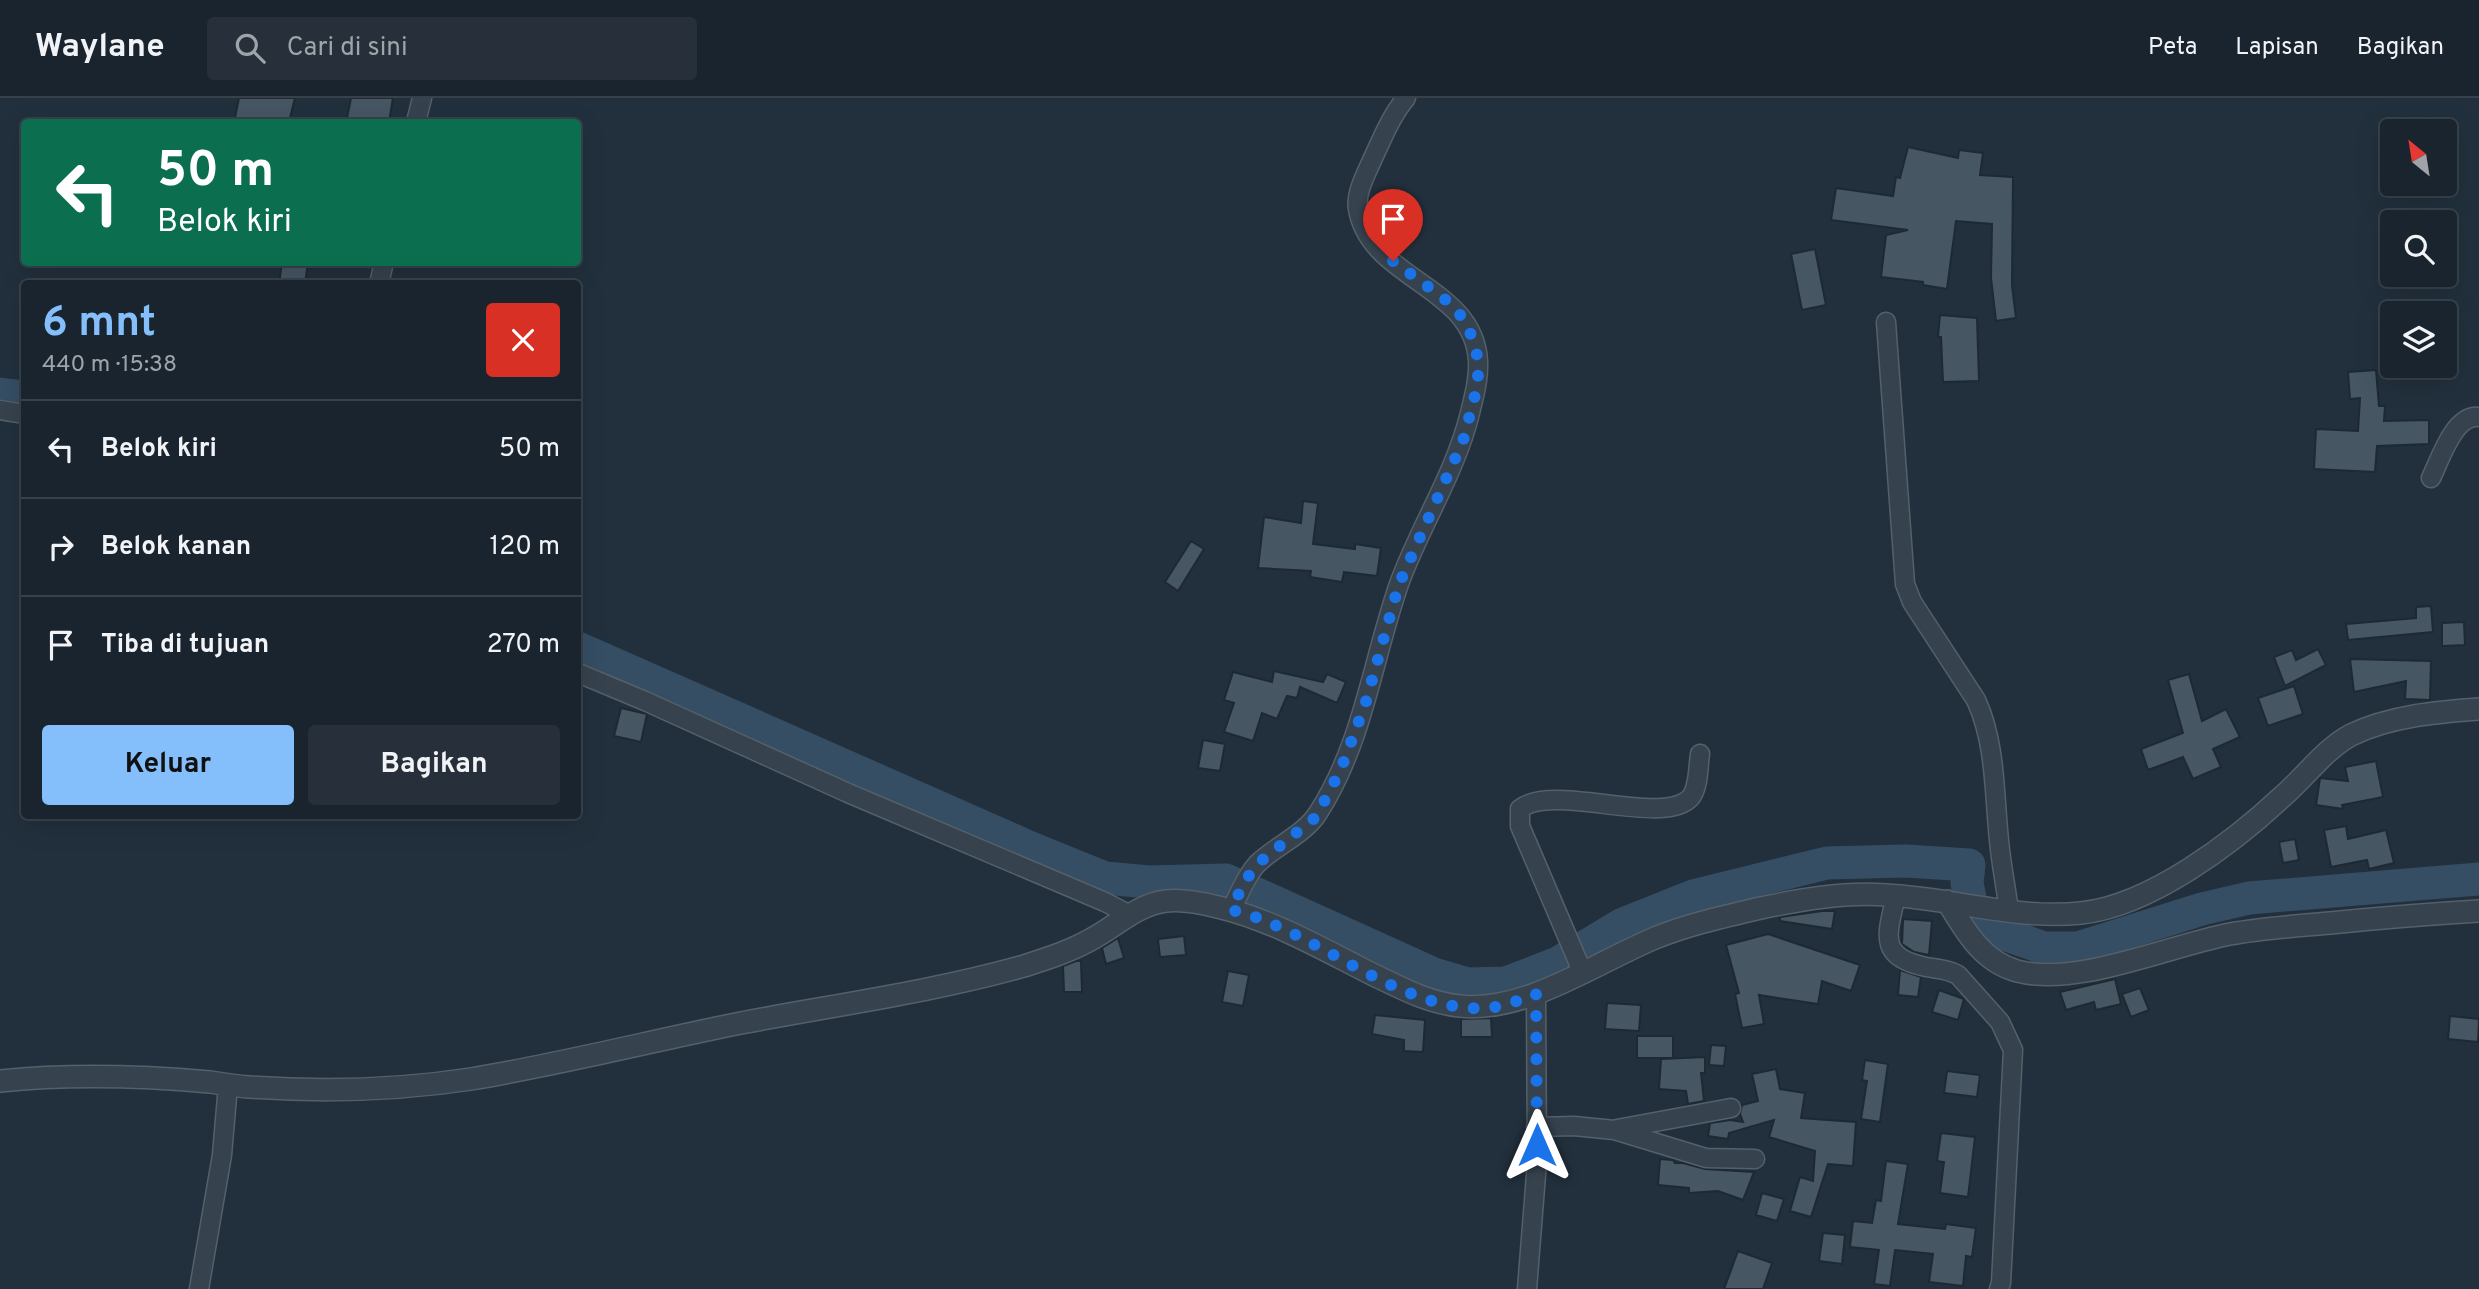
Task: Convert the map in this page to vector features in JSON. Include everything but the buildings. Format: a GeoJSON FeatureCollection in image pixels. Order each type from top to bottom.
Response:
{"type":"FeatureCollection","features":[{"type":"Feature","properties":{"kind":"street"},"geometry":{"type":"LineString","coordinates":[[417,119],[422,98]]}},
{"type":"Feature","properties":{"kind":"street"},"geometry":{"type":"LineString","coordinates":[[1233,905],[1256,865],[1316,817],[1341,769],[1365,705],[1399,584],[1463,441],[1478,384],[1478,359],[1463,318],[1446,300],[1377,248],[1366,231],[1357,208],[1368,170],[1392,117],[1406,98]]}},
{"type":"Feature","properties":{"kind":"street"},"geometry":{"type":"LineString","coordinates":[[1886,322],[1905,584],[1912,602],[1976,700],[1984,717],[1990,742],[1999,841],[1996,909]]}},
{"type":"Feature","properties":{"kind":"street"},"geometry":{"type":"LineString","coordinates":[[0,411],[21,414]]}},
{"type":"Feature","properties":{"kind":"street"},"geometry":{"type":"LineString","coordinates":[[2431,478],[2458,425],[2471,417],[2479,417]]}},
{"type":"Feature","properties":{"kind":"street"},"geometry":{"type":"LineString","coordinates":[[581,674],[1130,915]]}},
{"type":"Feature","properties":{"kind":"street"},"geometry":{"type":"LineString","coordinates":[[0,1082],[128,1077],[332,1089],[466,1080],[669,1037],[953,983],[1022,966],[1078,946],[1130,915],[1158,902],[1170,900],[1233,905],[1412,994],[1438,1003],[1460,1007],[1506,1005],[1536,994],[1581,968],[1680,928],[1760,908],[1835,896],[1895,895],[1996,909],[2060,914],[2088,913],[2117,905],[2160,886],[2197,864],[2276,803],[2329,752],[2353,734],[2385,722],[2479,709]]}},
{"type":"Feature","properties":{"kind":"street"},"geometry":{"type":"LineString","coordinates":[[1581,968],[1520,826],[1520,809],[1532,803],[1558,801],[1648,808],[1678,804],[1686,801],[1695,790],[1700,754]]}},
{"type":"Feature","properties":{"kind":"street"},"geometry":{"type":"LineString","coordinates":[[1895,895],[1887,939],[1896,955],[1910,962],[1958,975],[2000,1022],[2013,1050],[1999,1289]]}},
{"type":"Feature","properties":{"kind":"street"},"geometry":{"type":"LineString","coordinates":[[1947,901],[1967,934],[1987,956],[2018,971],[2054,975],[2085,971],[2231,934],[2479,911]]}},
{"type":"Feature","properties":{"kind":"street"},"geometry":{"type":"LineString","coordinates":[[1527,1289],[1537,1162],[1536,994]]}},
{"type":"Feature","properties":{"kind":"street"},"geometry":{"type":"LineString","coordinates":[[199,1289],[222,1155],[218,1083]]}},
{"type":"Feature","properties":{"kind":"street"},"geometry":{"type":"LineString","coordinates":[[1614,1130],[1731,1108]]}},
{"type":"Feature","properties":{"kind":"street"},"geometry":{"type":"LineString","coordinates":[[1536,1127],[1574,1126],[1614,1130],[1706,1158],[1755,1159]]}},
{"type":"Feature","properties":{"kind":"waterway"},"geometry":{"type":"LineString","coordinates":[[0,394],[21,397]]}},
{"type":"Feature","properties":{"kind":"waterway"},"geometry":{"type":"LineString","coordinates":[[581,649],[1031,848],[1105,878],[1149,882],[1226,880],[1434,974],[1468,984],[1506,983],[1558,963],[1623,924],[1693,896],[1827,863],[1906,861],[1969,865],[1967,883],[1975,924],[2044,948],[2078,948],[2202,909],[2249,898],[2479,879]]}},
{"type":"Feature","properties":{"kind":"route"},"geometry":{"type":"LineString","coordinates":[[1393,261],[1446,300],[1463,318],[1478,359],[1478,384],[1463,441],[1399,584],[1365,705],[1341,769],[1316,817],[1256,865],[1231,910],[1279,928],[1412,994],[1438,1003],[1460,1007],[1488,1007],[1506,1005],[1536,994],[1537,1145]]}}]}
